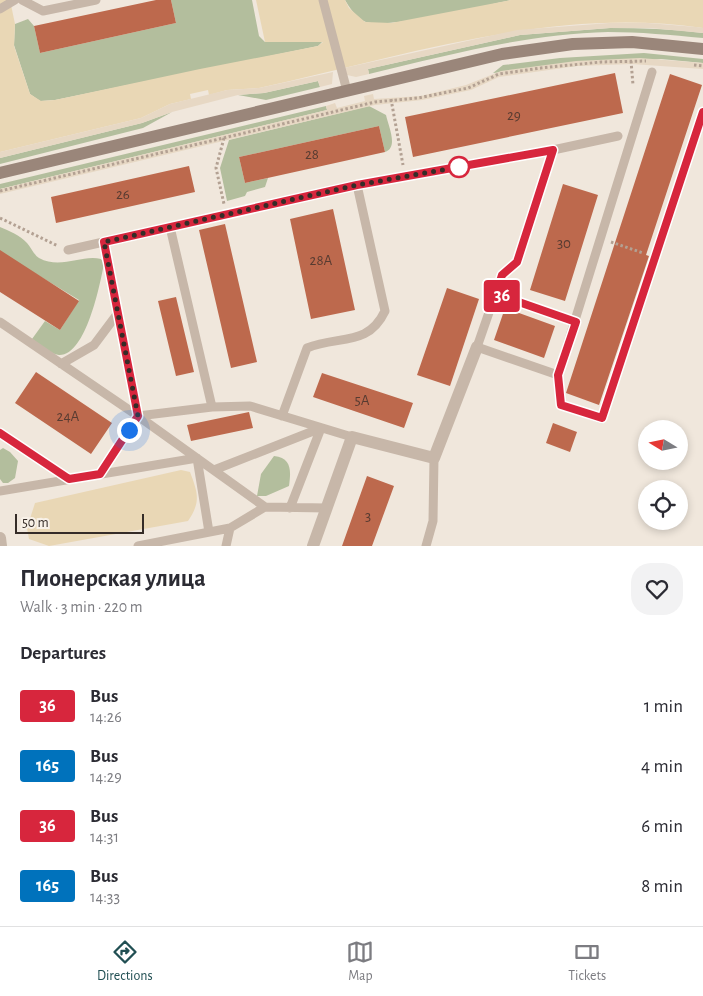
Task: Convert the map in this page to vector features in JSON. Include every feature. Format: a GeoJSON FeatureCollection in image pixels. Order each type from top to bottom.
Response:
{"type":"FeatureCollection","features":[{"type":"Feature","properties":{"kind":"street"},"geometry":{"type":"LineString","coordinates":[[0,173],[502,54],[573,44],[632,42],[703,49]]}},
{"type":"Feature","properties":{"kind":"street"},"geometry":{"type":"LineString","coordinates":[[313,546],[352,438],[434,458],[477,347]]}},
{"type":"Feature","properties":{"kind":"street"},"geometry":{"type":"LineString","coordinates":[[0,538],[1,546]]}},
{"type":"Feature","properties":{"kind":"lane"},"geometry":{"type":"LineString","coordinates":[[0,9],[16,0]]}},
{"type":"Feature","properties":{"kind":"lane"},"geometry":{"type":"LineString","coordinates":[[22,0],[43,11],[96,0]]}},
{"type":"Feature","properties":{"kind":"lane"},"geometry":{"type":"LineString","coordinates":[[323,0],[347,91]]}},
{"type":"Feature","properties":{"kind":"lane"},"geometry":{"type":"LineString","coordinates":[[652,72],[558,375],[561,405],[602,418],[703,112]]}},
{"type":"Feature","properties":{"kind":"lane"},"geometry":{"type":"LineString","coordinates":[[68,250],[357,185],[553,150],[618,136]]}},
{"type":"Feature","properties":{"kind":"lane"},"geometry":{"type":"LineString","coordinates":[[553,150],[517,262],[502,275],[477,347],[558,375]]}},
{"type":"Feature","properties":{"kind":"lane"},"geometry":{"type":"LineString","coordinates":[[282,416],[307,348],[323,341],[367,334],[379,323],[384,311],[357,185]]}},
{"type":"Feature","properties":{"kind":"lane"},"geometry":{"type":"LineString","coordinates":[[170,227],[212,407]]}},
{"type":"Feature","properties":{"kind":"lane"},"geometry":{"type":"LineString","coordinates":[[100,474],[138,416],[104,242]]}},
{"type":"Feature","properties":{"kind":"lane"},"geometry":{"type":"LineString","coordinates":[[496,294],[576,322]]}},
{"type":"Feature","properties":{"kind":"lane"},"geometry":{"type":"LineString","coordinates":[[61,364],[94,345],[118,313]]}},
{"type":"Feature","properties":{"kind":"lane"},"geometry":{"type":"LineString","coordinates":[[0,322],[138,416],[265,507]]}},
{"type":"Feature","properties":{"kind":"lane"},"geometry":{"type":"LineString","coordinates":[[138,416],[212,407],[250,406],[352,438]]}},
{"type":"Feature","properties":{"kind":"lane"},"geometry":{"type":"LineString","coordinates":[[214,470],[320,428]]}},
{"type":"Feature","properties":{"kind":"lane"},"geometry":{"type":"LineString","coordinates":[[290,508],[320,428]]}},
{"type":"Feature","properties":{"kind":"lane"},"geometry":{"type":"LineString","coordinates":[[0,433],[69,479]]}},
{"type":"Feature","properties":{"kind":"lane"},"geometry":{"type":"LineString","coordinates":[[0,491],[197,458]]}},
{"type":"Feature","properties":{"kind":"lane"},"geometry":{"type":"LineString","coordinates":[[197,458],[209,532]]}},
{"type":"Feature","properties":{"kind":"lane"},"geometry":{"type":"LineString","coordinates":[[426,546],[433,521],[434,458]]}},
{"type":"Feature","properties":{"kind":"lane"},"geometry":{"type":"LineString","coordinates":[[138,546],[230,528],[265,507],[327,508]]}},
{"type":"Feature","properties":{"kind":"lane"},"geometry":{"type":"LineString","coordinates":[[226,546],[230,528]]}},
{"type":"Feature","properties":{"kind":"path"},"geometry":{"type":"LineString","coordinates":[[0,192],[391,99],[418,98],[468,88],[499,74],[579,64],[652,61],[652,72]]}},
{"type":"Feature","properties":{"kind":"path"},"geometry":{"type":"LineString","coordinates":[[684,63],[703,66]]}},
{"type":"Feature","properties":{"kind":"path"},"geometry":{"type":"LineString","coordinates":[[391,99],[404,170]]}},
{"type":"Feature","properties":{"kind":"path"},"geometry":{"type":"LineString","coordinates":[[224,138],[216,168],[226,214]]}},
{"type":"Feature","properties":{"kind":"path"},"geometry":{"type":"LineString","coordinates":[[0,218],[68,250]]}},
{"type":"Feature","properties":{"kind":"path"},"geometry":{"type":"LineString","coordinates":[[601,239],[655,256]]}},
{"type":"Feature","properties":{"kind":"green space"},"geometry":{"type":"Polygon","coordinates":[[[171,0],[252,0],[259,36],[265,42],[323,41],[318,46],[55,100],[40,101],[30,94],[14,45],[15,24],[28,19],[34,26],[40,53],[176,23],[171,0]]]}},
{"type":"Feature","properties":{"kind":"green space"},"geometry":{"type":"Polygon","coordinates":[[[345,0],[511,0],[415,20],[378,23],[366,22],[359,18],[345,0]]]}},
{"type":"Feature","properties":{"kind":"green space"},"geometry":{"type":"Polygon","coordinates":[[[610,28],[703,33],[703,38],[608,32],[578,34],[517,41],[369,74],[368,69],[520,35],[610,28]]]}},
{"type":"Feature","properties":{"kind":"green space"},"geometry":{"type":"Polygon","coordinates":[[[644,53],[703,59],[703,63],[661,59],[493,73],[503,65],[560,58],[644,53]]]}},
{"type":"Feature","properties":{"kind":"green space"},"geometry":{"type":"Polygon","coordinates":[[[318,81],[320,87],[266,100],[238,95],[264,93],[318,81]]]}},
{"type":"Feature","properties":{"kind":"green space"},"geometry":{"type":"Polygon","coordinates":[[[326,106],[327,110],[0,189],[0,184],[326,106]]]}},
{"type":"Feature","properties":{"kind":"green space"},"geometry":{"type":"Polygon","coordinates":[[[369,106],[386,115],[392,141],[389,150],[385,152],[379,126],[239,157],[245,183],[268,178],[265,187],[247,192],[245,196],[227,201],[220,168],[229,140],[369,106]]]}},
{"type":"Feature","properties":{"kind":"green space"},"geometry":{"type":"Polygon","coordinates":[[[172,112],[143,128],[0,164],[0,158],[142,123],[172,112]]]}},
{"type":"Feature","properties":{"kind":"green space"},"geometry":{"type":"Polygon","coordinates":[[[0,227],[21,238],[39,258],[47,261],[55,263],[94,258],[101,259],[104,264],[90,317],[77,344],[69,352],[59,355],[52,353],[32,339],[45,321],[60,330],[79,300],[0,252],[0,227]]]}},
{"type":"Feature","properties":{"kind":"green space"},"geometry":{"type":"Polygon","coordinates":[[[3,448],[10,452],[18,461],[15,478],[8,483],[3,483],[0,479],[0,450],[3,448]]]}},
{"type":"Feature","properties":{"kind":"green space"},"geometry":{"type":"Polygon","coordinates":[[[274,456],[284,459],[289,466],[289,486],[266,496],[257,496],[261,474],[274,456]]]}},
{"type":"Feature","properties":{"kind":"sand"},"geometry":{"type":"Polygon","coordinates":[[[0,0],[10,0],[15,24],[14,46],[30,94],[41,101],[55,100],[318,46],[323,42],[265,42],[256,0],[345,0],[349,8],[365,22],[391,23],[511,0],[703,0],[703,28],[647,23],[590,24],[534,29],[479,38],[423,49],[259,88],[227,90],[209,95],[208,90],[190,94],[191,99],[170,104],[141,118],[0,152],[0,0]]]}},
{"type":"Feature","properties":{"kind":"sand"},"geometry":{"type":"Polygon","coordinates":[[[181,470],[190,472],[197,497],[195,508],[188,521],[49,546],[29,539],[27,528],[35,503],[181,470]]]}},
{"type":"Feature","properties":{"kind":"shaded area"},"geometry":{"type":"Polygon","coordinates":[[[609,23],[648,23],[696,27],[703,28],[703,33],[650,28],[610,28],[520,35],[368,69],[369,74],[356,77],[347,75],[344,68],[517,30],[609,23]]]}},
{"type":"Feature","properties":{"kind":"shaded area"},"geometry":{"type":"Polygon","coordinates":[[[640,58],[703,63],[703,69],[632,64],[577,66],[499,77],[471,90],[422,100],[375,105],[0,194],[0,189],[327,110],[326,106],[335,103],[337,108],[365,101],[364,96],[373,94],[374,99],[421,96],[466,85],[501,71],[576,61],[640,58]]]}},
{"type":"Feature","properties":{"kind":"shaded area"},"geometry":{"type":"Polygon","coordinates":[[[333,72],[332,84],[320,87],[318,81],[264,93],[238,95],[172,112],[142,123],[0,158],[0,152],[141,118],[170,104],[227,90],[259,88],[333,72]]]}},
{"type":"Feature","properties":{"kind":"building"},"geometry":{"type":"Polygon","coordinates":[[[156,0],[171,0],[176,23],[40,53],[34,26],[156,0]]]}},
{"type":"Feature","properties":{"kind":"building"},"geometry":{"type":"Polygon","coordinates":[[[615,73],[623,113],[413,157],[405,117],[615,73]]]}},
{"type":"Feature","properties":{"kind":"building"},"geometry":{"type":"Polygon","coordinates":[[[670,74],[702,85],[646,255],[649,256],[599,405],[566,393],[670,74]]]}},
{"type":"Feature","properties":{"kind":"building"},"geometry":{"type":"Polygon","coordinates":[[[379,126],[385,152],[245,183],[239,157],[379,126]]]}},
{"type":"Feature","properties":{"kind":"building"},"geometry":{"type":"Polygon","coordinates":[[[189,166],[195,192],[56,223],[51,197],[189,166]]]}},
{"type":"Feature","properties":{"kind":"building"},"geometry":{"type":"Polygon","coordinates":[[[563,184],[598,195],[565,301],[530,290],[563,184]]]}},
{"type":"Feature","properties":{"kind":"building"},"geometry":{"type":"Polygon","coordinates":[[[333,209],[355,310],[311,319],[290,219],[333,209]]]}},
{"type":"Feature","properties":{"kind":"building"},"geometry":{"type":"Polygon","coordinates":[[[225,224],[257,362],[231,368],[199,230],[225,224]]]}},
{"type":"Feature","properties":{"kind":"building"},"geometry":{"type":"Polygon","coordinates":[[[0,250],[79,301],[60,330],[0,292],[0,250]]]}},
{"type":"Feature","properties":{"kind":"building"},"geometry":{"type":"Polygon","coordinates":[[[447,288],[479,299],[450,386],[417,375],[447,288]]]}},
{"type":"Feature","properties":{"kind":"building"},"geometry":{"type":"Polygon","coordinates":[[[176,297],[194,372],[176,376],[158,301],[176,297]]]}},
{"type":"Feature","properties":{"kind":"building"},"geometry":{"type":"Polygon","coordinates":[[[505,308],[555,326],[544,358],[494,340],[505,308]]]}},
{"type":"Feature","properties":{"kind":"building"},"geometry":{"type":"Polygon","coordinates":[[[36,372],[112,423],[91,454],[15,403],[36,372]]]}},
{"type":"Feature","properties":{"kind":"building"},"geometry":{"type":"Polygon","coordinates":[[[322,373],[413,403],[404,428],[313,397],[322,373]]]}},
{"type":"Feature","properties":{"kind":"building"},"geometry":{"type":"Polygon","coordinates":[[[249,412],[253,428],[191,441],[187,425],[249,412]]]}},
{"type":"Feature","properties":{"kind":"building"},"geometry":{"type":"Polygon","coordinates":[[[553,423],[577,432],[570,452],[546,443],[553,423]]]}},
{"type":"Feature","properties":{"kind":"building"},"geometry":{"type":"Polygon","coordinates":[[[367,476],[394,486],[372,546],[342,546],[367,476]]]}},
{"type":"Feature","properties":{"kind":"bus line","name":"36"},"geometry":{"type":"LineString","coordinates":[[0,433],[69,479],[100,474],[138,416],[104,242],[357,185],[553,150],[517,262],[502,275],[496,294],[576,322],[558,375],[561,405],[602,418],[703,112]]}},
{"type":"Feature","properties":{"kind":"route"},"geometry":{"type":"LineString","coordinates":[[129,430],[138,416],[104,242],[357,185],[459,167]]}}]}
